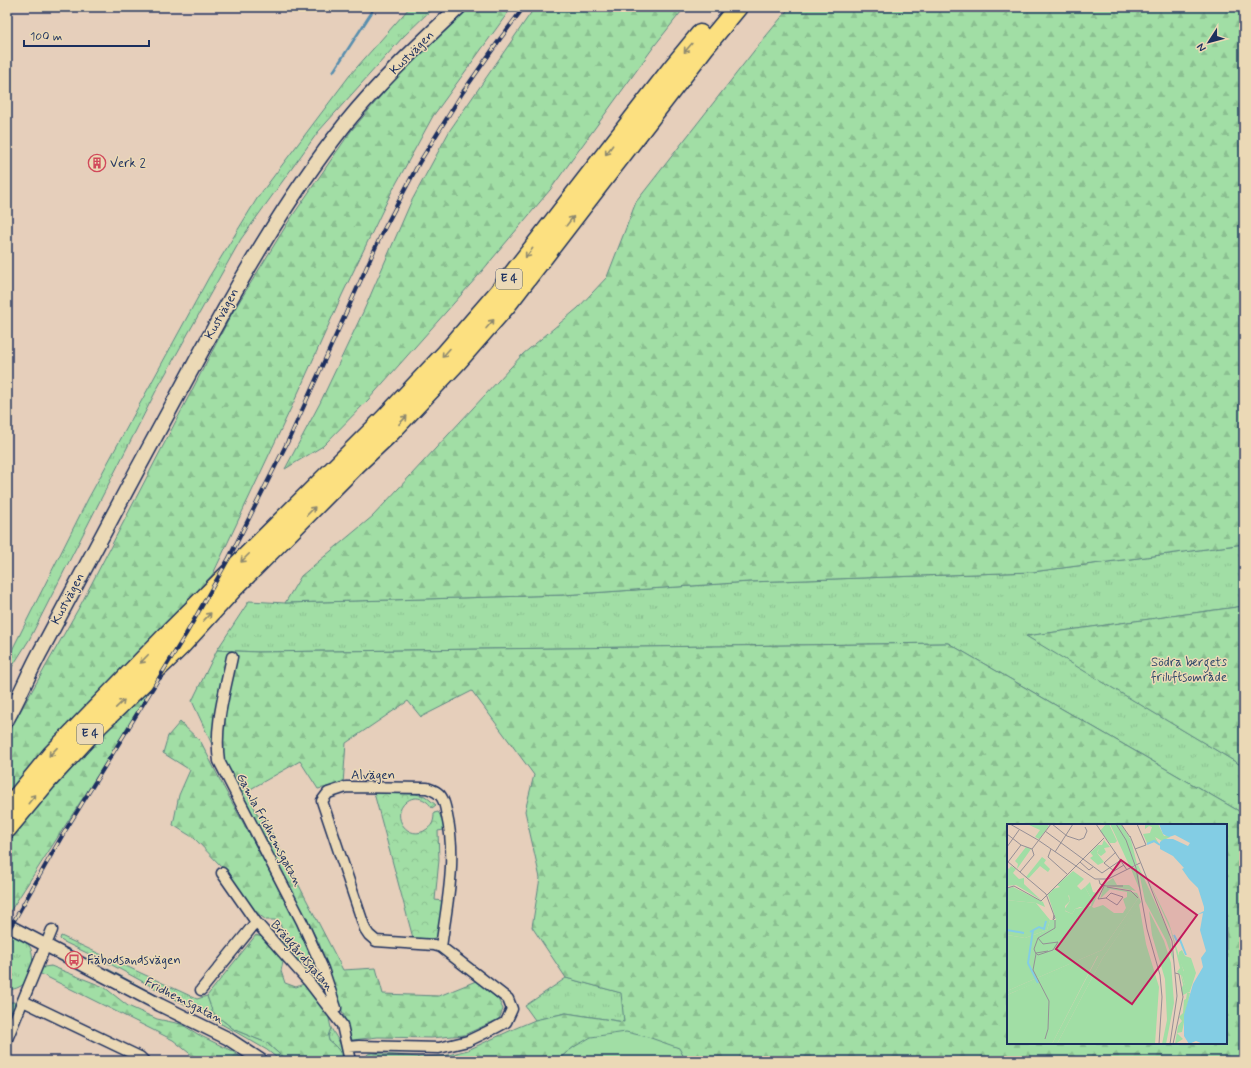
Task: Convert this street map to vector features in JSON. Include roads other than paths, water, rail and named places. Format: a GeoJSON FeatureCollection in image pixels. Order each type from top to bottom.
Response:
{"type":"FeatureCollection","features":[{"type":"Feature","properties":{"kind":"highway","name":"E 4"},"geometry":{"type":"LineString","coordinates":[[7,809],[52,754],[171,631],[375,428],[446,353],[498,293],[672,68],[722,7]]}},
{"type":"Feature","properties":{"kind":"highway","name":"E 4"},"geometry":{"type":"LineString","coordinates":[[7,829],[47,781],[98,726],[180,646],[234,588],[358,463],[391,432],[457,362],[506,306],[700,53],[738,7]]}},
{"type":"Feature","properties":{"kind":"main road","name":"Kustvägen"},"geometry":{"type":"LineString","coordinates":[[7,719],[37,657],[223,311],[282,214],[320,158],[347,122],[405,58],[459,7]]}},
{"type":"Feature","properties":{"kind":"main road","name":"Kustvägen"},"geometry":{"type":"LineString","coordinates":[[7,700],[37,657]]}},
{"type":"Feature","properties":{"kind":"street","name":"Gamla Fridhemsgatan"},"geometry":{"type":"LineString","coordinates":[[232,657],[218,726],[219,761],[302,922],[323,969],[336,1008]]}},
{"type":"Feature","properties":{"kind":"street","name":"Alvägen"},"geometry":{"type":"LineString","coordinates":[[348,1048],[359,1046],[439,1048],[468,1041],[495,1028],[506,1022],[512,1009],[508,999],[441,947],[434,945],[376,941],[368,935],[322,801],[328,794],[346,787],[427,788],[437,792],[442,798],[451,830],[452,844],[451,869],[441,947]]}},
{"type":"Feature","properties":{"kind":"street","name":"Brädgårdsgatan"},"geometry":{"type":"LineString","coordinates":[[222,873],[256,922],[309,982],[342,1025],[350,1061]]}},
{"type":"Feature","properties":{"kind":"street"},"geometry":{"type":"LineString","coordinates":[[201,990],[256,922]]}},
{"type":"Feature","properties":{"kind":"street","name":"Fridhemsgatan"},"geometry":{"type":"LineString","coordinates":[[7,925],[160,1005],[227,1038],[262,1061]]}},
{"type":"Feature","properties":{"kind":"street"},"geometry":{"type":"LineString","coordinates":[[7,1038],[52,930]]}},
{"type":"Feature","properties":{"kind":"street"},"geometry":{"type":"LineString","coordinates":[[23,1002],[144,1061]]}},
{"type":"Feature","properties":{"kind":"waterway"},"geometry":{"type":"LineString","coordinates":[[333,72],[372,12],[372,7]]}},
{"type":"Feature","properties":{"kind":"railway"},"geometry":{"type":"LineString","coordinates":[[7,933],[62,836],[186,634],[229,558],[290,437],[382,233],[419,163],[463,92],[524,7]]}},
{"type":"Feature","properties":{"kind":"railway"},"geometry":{"type":"LineString","coordinates":[[7,85],[10,80]]}},
{"type":"Feature","properties":{"kind":"place","name":"Verk 2"},"geometry":{"type":"Point","coordinates":[97,163]}},
{"type":"Feature","properties":{"kind":"place","name":"Fäbodsandsvägen"},"geometry":{"type":"Point","coordinates":[74,960]}},
{"type":"Feature","properties":{"kind":"park label","name":"Södra bergets friluftsområde"},"geometry":{"type":"Point","coordinates":[1189,670]}}]}
